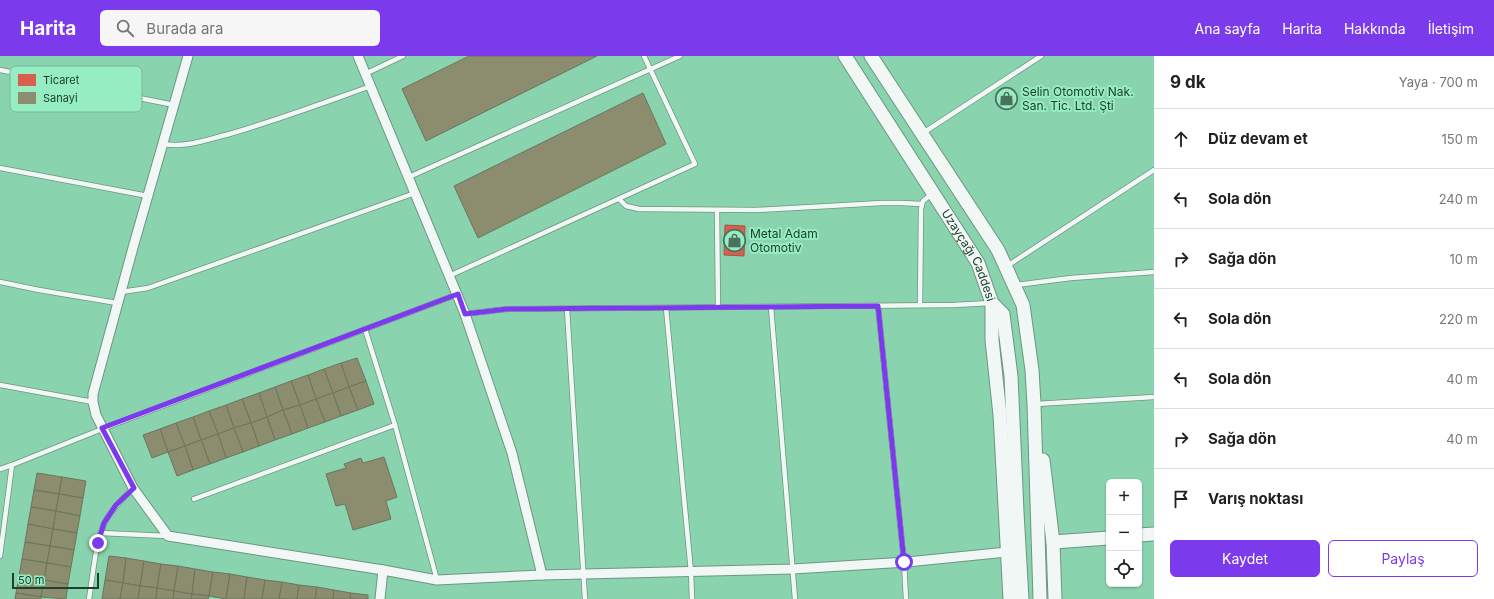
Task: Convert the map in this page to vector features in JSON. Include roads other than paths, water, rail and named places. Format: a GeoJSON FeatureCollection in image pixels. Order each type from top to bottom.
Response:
{"type":"FeatureCollection","features":[{"type":"Feature","properties":{"kind":"main road","name":"Uzayçağı Caddesi"},"geometry":{"type":"LineString","coordinates":[[845,56],[978,263],[992,303],[1003,314],[1011,376],[1022,599]]}},
{"type":"Feature","properties":{"kind":"main road","name":"Uzayçağı Caddesi"},"geometry":{"type":"LineString","coordinates":[[871,56],[998,250],[1023,305],[1032,370],[1034,404],[1040,599]]}},
{"type":"Feature","properties":{"kind":"main road"},"geometry":{"type":"LineString","coordinates":[[992,303],[992,340],[1000,415],[1010,599]]}},
{"type":"Feature","properties":{"kind":"main road"},"geometry":{"type":"LineString","coordinates":[[1034,404],[1048,494],[1053,542],[1055,599]]}},
{"type":"Feature","properties":{"kind":"main road"},"geometry":{"type":"LineString","coordinates":[[1142,535],[1154,534]]}},
{"type":"Feature","properties":{"kind":"main road"},"geometry":{"type":"LineString","coordinates":[[1053,542],[1106,538]]}},
{"type":"Feature","properties":{"kind":"street"},"geometry":{"type":"LineString","coordinates":[[188,56],[94,386],[93,402],[96,415],[102,428],[134,488],[168,536],[437,580],[542,575],[794,569],[904,562],[1007,552]]}},
{"type":"Feature","properties":{"kind":"street"},"geometry":{"type":"LineString","coordinates":[[358,56],[458,294],[512,453],[542,575]]}},
{"type":"Feature","properties":{"kind":"street"},"geometry":{"type":"LineString","coordinates":[[380,599],[383,570]]}},
{"type":"Feature","properties":{"kind":"lane"},"geometry":{"type":"LineString","coordinates":[[365,74],[403,56]]}},
{"type":"Feature","properties":{"kind":"lane"},"geometry":{"type":"LineString","coordinates":[[450,276],[695,164],[644,56]]}},
{"type":"Feature","properties":{"kind":"lane"},"geometry":{"type":"LineString","coordinates":[[408,177],[680,56]]}},
{"type":"Feature","properties":{"kind":"lane"},"geometry":{"type":"LineString","coordinates":[[922,134],[1041,56]]}},
{"type":"Feature","properties":{"kind":"lane"},"geometry":{"type":"LineString","coordinates":[[0,70],[10,72]]}},
{"type":"Feature","properties":{"kind":"lane"},"geometry":{"type":"LineString","coordinates":[[163,144],[176,146],[189,145],[256,126],[371,86]]}},
{"type":"Feature","properties":{"kind":"lane"},"geometry":{"type":"LineString","coordinates":[[142,99],[174,105]]}},
{"type":"Feature","properties":{"kind":"lane"},"geometry":{"type":"LineString","coordinates":[[0,168],[148,196]]}},
{"type":"Feature","properties":{"kind":"lane"},"geometry":{"type":"LineString","coordinates":[[1006,267],[1154,170]]}},
{"type":"Feature","properties":{"kind":"lane"},"geometry":{"type":"LineString","coordinates":[[121,292],[148,288],[415,194]]}},
{"type":"Feature","properties":{"kind":"lane"},"geometry":{"type":"LineString","coordinates":[[920,305],[922,204],[926,198],[934,194]]}},
{"type":"Feature","properties":{"kind":"lane"},"geometry":{"type":"LineString","coordinates":[[619,199],[626,206],[635,209],[717,210],[901,203],[922,204]]}},
{"type":"Feature","properties":{"kind":"lane"},"geometry":{"type":"LineString","coordinates":[[717,210],[718,308]]}},
{"type":"Feature","properties":{"kind":"lane"},"geometry":{"type":"LineString","coordinates":[[1014,286],[1071,278],[1154,272]]}},
{"type":"Feature","properties":{"kind":"lane"},"geometry":{"type":"LineString","coordinates":[[0,282],[118,303]]}},
{"type":"Feature","properties":{"kind":"lane"},"geometry":{"type":"LineString","coordinates":[[0,469],[102,428],[458,294]]}},
{"type":"Feature","properties":{"kind":"lane"},"geometry":{"type":"LineString","coordinates":[[465,314],[507,309],[718,308],[992,303]]}},
{"type":"Feature","properties":{"kind":"lane"},"geometry":{"type":"LineString","coordinates":[[878,306],[904,562],[906,599]]}},
{"type":"Feature","properties":{"kind":"lane"},"geometry":{"type":"LineString","coordinates":[[771,307],[794,569],[795,599]]}},
{"type":"Feature","properties":{"kind":"lane"},"geometry":{"type":"LineString","coordinates":[[666,308],[691,572],[692,599]]}},
{"type":"Feature","properties":{"kind":"lane"},"geometry":{"type":"LineString","coordinates":[[567,309],[584,599]]}},
{"type":"Feature","properties":{"kind":"lane"},"geometry":{"type":"LineString","coordinates":[[365,329],[395,425],[437,580]]}},
{"type":"Feature","properties":{"kind":"lane"},"geometry":{"type":"LineString","coordinates":[[0,385],[93,402]]}},
{"type":"Feature","properties":{"kind":"lane"},"geometry":{"type":"LineString","coordinates":[[1034,404],[1154,397]]}},
{"type":"Feature","properties":{"kind":"lane"},"geometry":{"type":"LineString","coordinates":[[194,499],[395,425]]}},
{"type":"Feature","properties":{"kind":"lane"},"geometry":{"type":"LineString","coordinates":[[0,556],[12,465]]}},
{"type":"Feature","properties":{"kind":"lane"},"geometry":{"type":"LineString","coordinates":[[89,599],[98,543],[104,523],[116,505],[134,488]]}},
{"type":"Feature","properties":{"kind":"lane"},"geometry":{"type":"LineString","coordinates":[[101,533],[168,536]]}},
{"type":"Feature","properties":{"kind":"place","name":"Selin Otomotiv Nak. San. Tic. Ltd. Şti"},"geometry":{"type":"Point","coordinates":[1007,99]}},
{"type":"Feature","properties":{"kind":"place","name":"Metal Adam Otomotiv"},"geometry":{"type":"Point","coordinates":[734,241]}}]}
